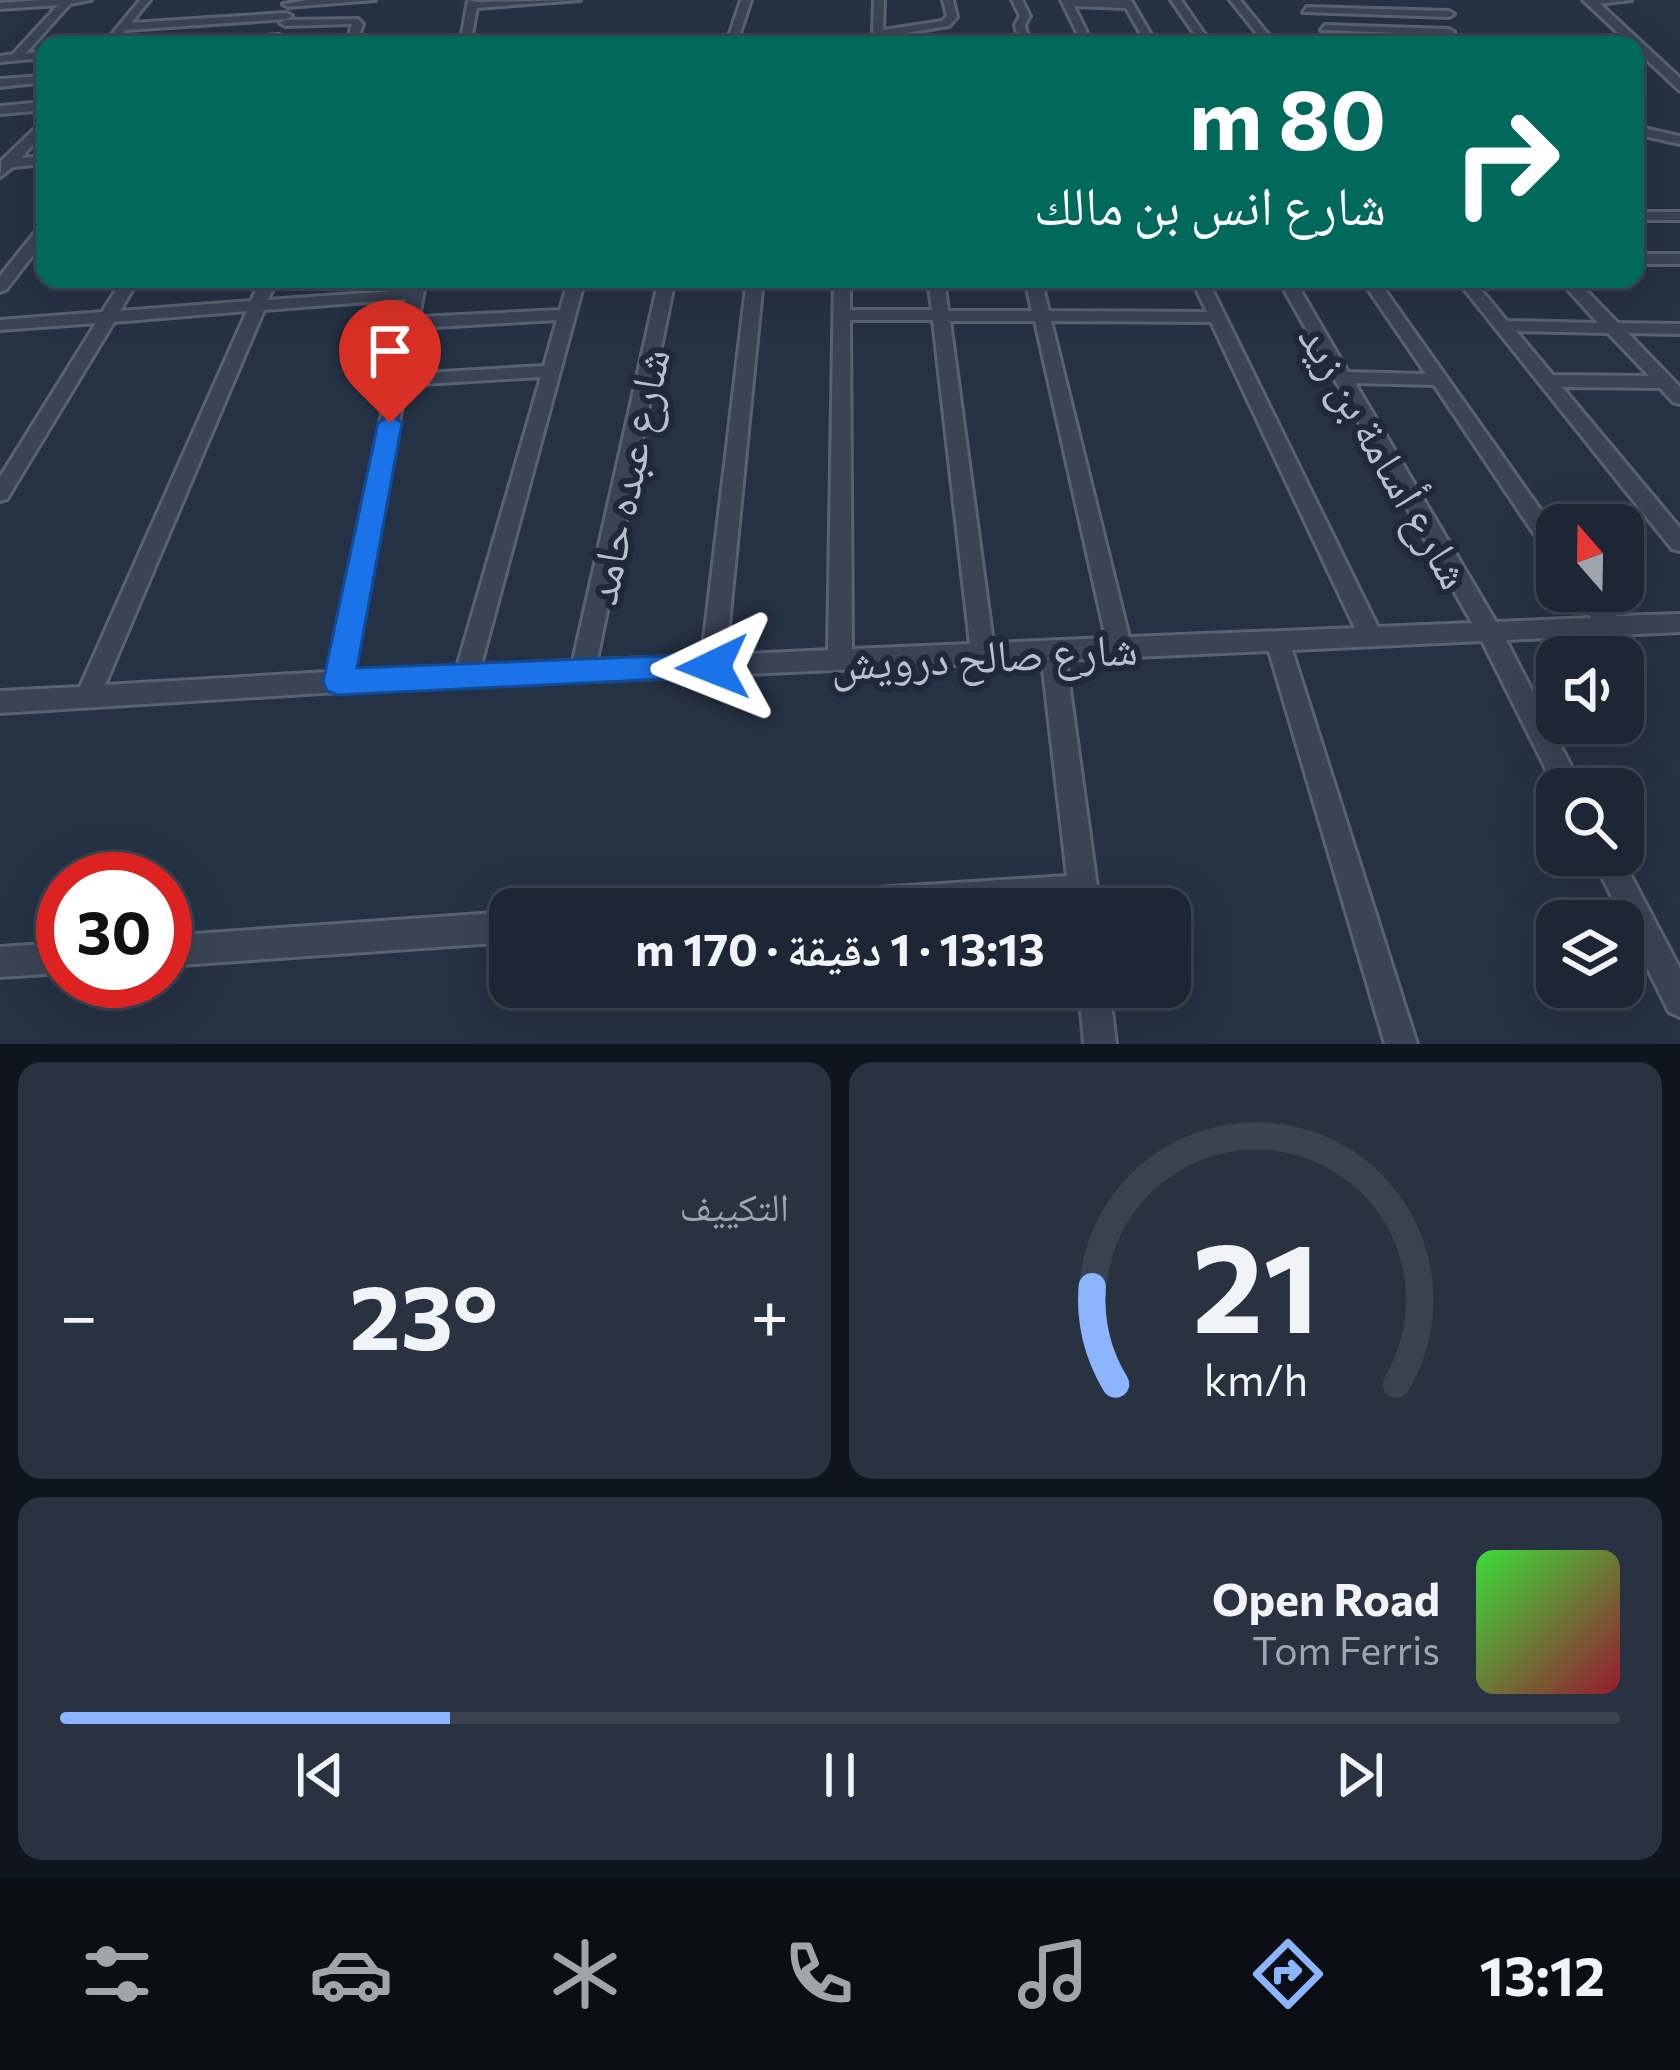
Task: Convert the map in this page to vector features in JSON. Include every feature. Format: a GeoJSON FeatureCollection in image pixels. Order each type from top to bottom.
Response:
{"type":"FeatureCollection","features":[{"type":"Feature","properties":{"kind":"street"},"geometry":{"type":"LineString","coordinates":[[0,5],[86,0]]}},
{"type":"Feature","properties":{"kind":"street"},"geometry":{"type":"LineString","coordinates":[[116,36],[145,0]]}},
{"type":"Feature","properties":{"kind":"street"},"geometry":{"type":"LineString","coordinates":[[123,27],[370,0]]}},
{"type":"Feature","properties":{"kind":"street"},"geometry":{"type":"LineString","coordinates":[[466,36],[473,3],[575,0]]}},
{"type":"Feature","properties":{"kind":"street"},"geometry":{"type":"LineString","coordinates":[[734,36],[746,0]]}},
{"type":"Feature","properties":{"kind":"street"},"geometry":{"type":"LineString","coordinates":[[875,36],[879,0]]}},
{"type":"Feature","properties":{"kind":"street"},"geometry":{"type":"LineString","coordinates":[[889,36],[945,24],[952,17],[948,0],[958,0]]}},
{"type":"Feature","properties":{"kind":"street"},"geometry":{"type":"LineString","coordinates":[[1016,0],[1025,16],[1020,25],[1022,36]]}},
{"type":"Feature","properties":{"kind":"street"},"geometry":{"type":"LineString","coordinates":[[1176,0],[1201,36]]}},
{"type":"Feature","properties":{"kind":"street"},"geometry":{"type":"LineString","coordinates":[[1235,0],[1265,36]]}},
{"type":"Feature","properties":{"kind":"street"},"geometry":{"type":"LineString","coordinates":[[1437,0],[1456,25],[1450,36]]}},
{"type":"Feature","properties":{"kind":"street"},"geometry":{"type":"LineString","coordinates":[[1590,1],[1626,0]]}},
{"type":"Feature","properties":{"kind":"street"},"geometry":{"type":"LineString","coordinates":[[17,57],[67,1]]}},
{"type":"Feature","properties":{"kind":"street"},"geometry":{"type":"LineString","coordinates":[[1590,1],[1627,36]]}},
{"type":"Feature","properties":{"kind":"street"},"geometry":{"type":"LineString","coordinates":[[1084,36],[1067,2],[1127,2],[1146,36]]}},
{"type":"Feature","properties":{"kind":"street"},"geometry":{"type":"LineString","coordinates":[[1302,5],[1449,14]]}},
{"type":"Feature","properties":{"kind":"street"},"geometry":{"type":"LineString","coordinates":[[1302,5],[1333,36]]}},
{"type":"Feature","properties":{"kind":"street"},"geometry":{"type":"LineString","coordinates":[[287,11],[354,21],[358,24],[354,36]]}},
{"type":"Feature","properties":{"kind":"street"},"geometry":{"type":"LineString","coordinates":[[1325,28],[1424,36]]}},
{"type":"Feature","properties":{"kind":"street"},"geometry":{"type":"LineString","coordinates":[[1644,52],[1680,86]]}},
{"type":"Feature","properties":{"kind":"street"},"geometry":{"type":"LineString","coordinates":[[0,58],[36,56]]}},
{"type":"Feature","properties":{"kind":"street"},"geometry":{"type":"LineString","coordinates":[[0,83],[36,81]]}},
{"type":"Feature","properties":{"kind":"street"},"geometry":{"type":"LineString","coordinates":[[0,110],[36,107]]}},
{"type":"Feature","properties":{"kind":"street"},"geometry":{"type":"LineString","coordinates":[[3,167],[36,132]]}},
{"type":"Feature","properties":{"kind":"street"},"geometry":{"type":"LineString","coordinates":[[1644,132],[1680,140]]}},
{"type":"Feature","properties":{"kind":"street"},"geometry":{"type":"LineString","coordinates":[[3,167],[36,162]]}},
{"type":"Feature","properties":{"kind":"street"},"geometry":{"type":"LineString","coordinates":[[1644,216],[1680,216]]}},
{"type":"Feature","properties":{"kind":"street"},"geometry":{"type":"LineString","coordinates":[[0,287],[36,241]]}},
{"type":"Feature","properties":{"kind":"street"},"geometry":{"type":"LineString","coordinates":[[1644,259],[1680,259]]}},
{"type":"Feature","properties":{"kind":"street"},"geometry":{"type":"LineString","coordinates":[[0,494],[125,288]]}},
{"type":"Feature","properties":{"kind":"street"},"geometry":{"type":"LineString","coordinates":[[87,698],[265,288]]}},
{"type":"Feature","properties":{"kind":"street"},"geometry":{"type":"LineString","coordinates":[[0,325],[258,305],[399,288]]}},
{"type":"Feature","properties":{"kind":"street"},"geometry":{"type":"LineString","coordinates":[[338,682],[416,288]]}},
{"type":"Feature","properties":{"kind":"street"},"geometry":{"type":"LineString","coordinates":[[466,677],[574,288]]}},
{"type":"Feature","properties":{"kind":"street","name":"شارع عبده حامد"},"geometry":{"type":"LineString","coordinates":[[583,672],[665,288]]}},
{"type":"Feature","properties":{"kind":"street"},"geometry":{"type":"LineString","coordinates":[[713,667],[754,288]]}},
{"type":"Feature","properties":{"kind":"street"},"geometry":{"type":"LineString","coordinates":[[840,661],[842,288]]}},
{"type":"Feature","properties":{"kind":"street"},"geometry":{"type":"LineString","coordinates":[[937,288],[983,654]]}},
{"type":"Feature","properties":{"kind":"street"},"geometry":{"type":"LineString","coordinates":[[1035,288],[1120,648]]}},
{"type":"Feature","properties":{"kind":"street"},"geometry":{"type":"LineString","coordinates":[[1203,288],[1371,637]]}},
{"type":"Feature","properties":{"kind":"street","name":"شارع أسامة بن زيد"},"geometry":{"type":"LineString","coordinates":[[1291,288],[1489,632],[1559,768]]}},
{"type":"Feature","properties":{"kind":"street"},"geometry":{"type":"LineString","coordinates":[[1375,288],[1536,520]]}},
{"type":"Feature","properties":{"kind":"street"},"geometry":{"type":"LineString","coordinates":[[1471,288],[1680,543]]}},
{"type":"Feature","properties":{"kind":"street"},"geometry":{"type":"LineString","coordinates":[[1575,288],[1675,391]]}},
{"type":"Feature","properties":{"kind":"street"},"geometry":{"type":"LineString","coordinates":[[408,323],[567,315]]}},
{"type":"Feature","properties":{"kind":"street"},"geometry":{"type":"LineString","coordinates":[[842,315],[1217,317]]}},
{"type":"Feature","properties":{"kind":"street"},"geometry":{"type":"LineString","coordinates":[[1503,326],[1680,329]]}},
{"type":"Feature","properties":{"kind":"street"},"geometry":{"type":"LineString","coordinates":[[399,380],[552,371]]}},
{"type":"Feature","properties":{"kind":"street"},"geometry":{"type":"LineString","coordinates":[[1342,377],[1439,380]]}},
{"type":"Feature","properties":{"kind":"street"},"geometry":{"type":"LineString","coordinates":[[1547,381],[1675,391]]}},
{"type":"Feature","properties":{"kind":"street"},"geometry":{"type":"LineString","coordinates":[[1600,612],[1610,626]]}},
{"type":"Feature","properties":{"kind":"street","name":"شارع صالح درويش"},"geometry":{"type":"LineString","coordinates":[[0,702],[338,682],[1610,626],[1676,630]]}},
{"type":"Feature","properties":{"kind":"street"},"geometry":{"type":"LineString","coordinates":[[1278,641],[1401,1044]]}},
{"type":"Feature","properties":{"kind":"street"},"geometry":{"type":"LineString","coordinates":[[1054,651],[1083,888]]}},
{"type":"Feature","properties":{"kind":"street"},"geometry":{"type":"LineString","coordinates":[[1616,876],[1680,1000]]}},
{"type":"Feature","properties":{"kind":"street"},"geometry":{"type":"LineString","coordinates":[[192,949],[489,928]]}},
{"type":"Feature","properties":{"kind":"street"},"geometry":{"type":"LineString","coordinates":[[0,962],[36,960]]}},
{"type":"Feature","properties":{"kind":"street"},"geometry":{"type":"LineString","coordinates":[[1096,1008],[1100,1044]]}},
{"type":"Feature","properties":{"kind":"route"},"geometry":{"type":"LineString","coordinates":[[390,423],[338,682],[713,667]]}}]}
